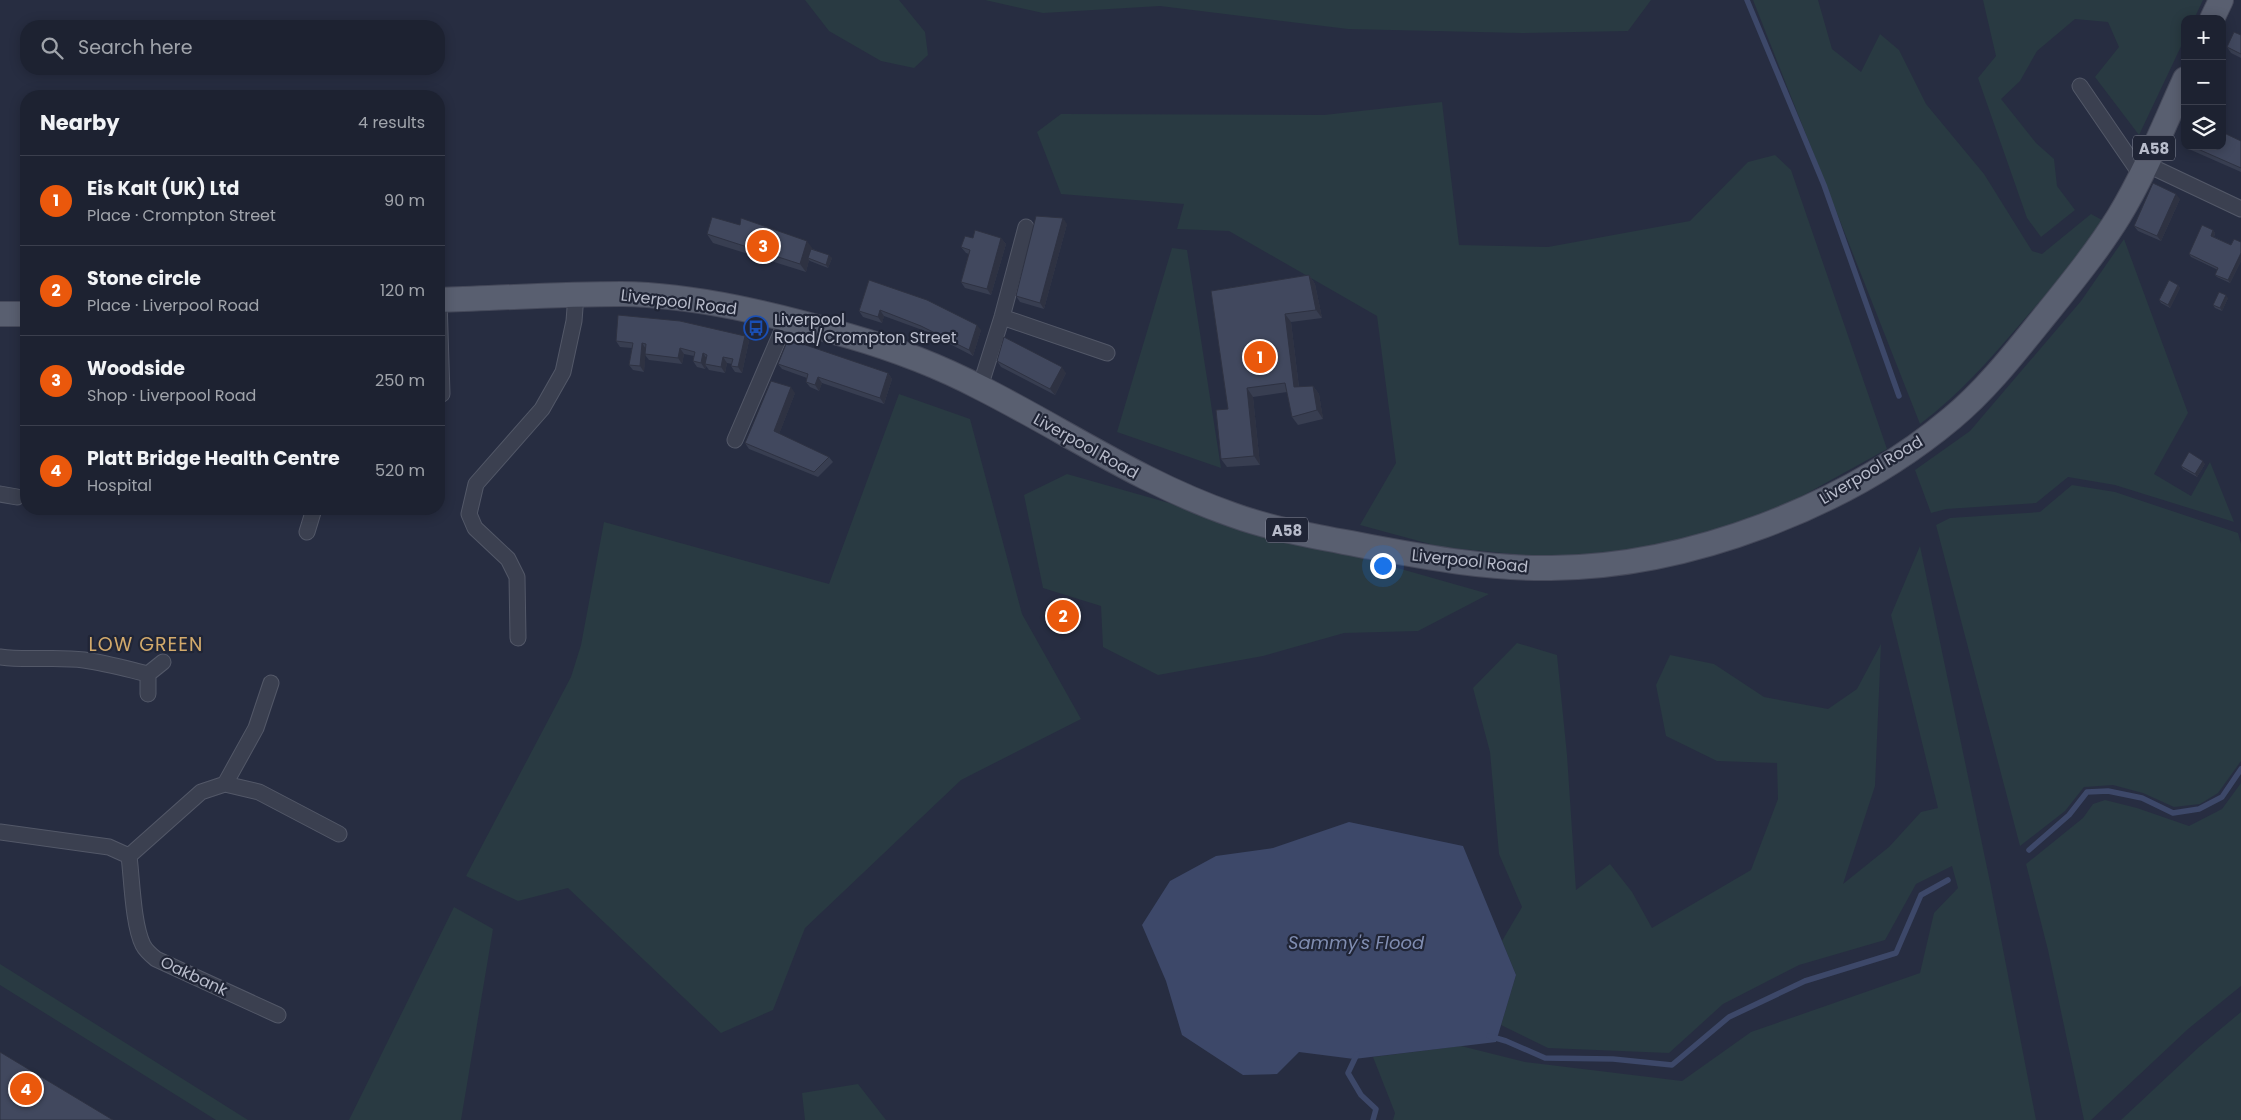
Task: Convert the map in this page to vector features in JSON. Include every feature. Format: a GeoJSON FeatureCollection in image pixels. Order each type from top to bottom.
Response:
{"type":"FeatureCollection","features":[{"type":"Feature","properties":{"kind":"main road"},"geometry":{"type":"LineString","coordinates":[[2214,15],[2221,0]]}},
{"type":"Feature","properties":{"kind":"main road","name":"Liverpool Road"},"geometry":{"type":"LineString","coordinates":[[445,300],[624,294],[682,299],[786,319],[854,337],[917,359],[980,387],[1158,486],[1237,517],[1274,527],[1402,553],[1500,566],[1550,568],[1591,566],[1634,560],[1705,544],[1748,532],[1788,516],[1869,475],[1923,440],[1953,417],[1977,395],[2030,334],[2102,241],[2120,214],[2144,169],[2181,88]]}},
{"type":"Feature","properties":{"kind":"main road"},"geometry":{"type":"LineString","coordinates":[[0,314],[20,314]]}},
{"type":"Feature","properties":{"kind":"street"},"geometry":{"type":"LineString","coordinates":[[2080,86],[2144,169],[2241,209]]}},
{"type":"Feature","properties":{"kind":"street"},"geometry":{"type":"LineString","coordinates":[[980,387],[1002,318],[1026,227]]}},
{"type":"Feature","properties":{"kind":"street"},"geometry":{"type":"LineString","coordinates":[[518,638],[516,577],[508,559],[475,528],[469,514],[476,484],[542,409],[563,372],[574,321],[576,296]]}},
{"type":"Feature","properties":{"kind":"street"},"geometry":{"type":"LineString","coordinates":[[1002,318],[1107,353]]}},
{"type":"Feature","properties":{"kind":"street"},"geometry":{"type":"LineString","coordinates":[[735,440],[786,319]]}},
{"type":"Feature","properties":{"kind":"street"},"geometry":{"type":"LineString","coordinates":[[0,496],[17,497]]}},
{"type":"Feature","properties":{"kind":"street"},"geometry":{"type":"LineString","coordinates":[[307,532],[311,515]]}},
{"type":"Feature","properties":{"kind":"street"},"geometry":{"type":"LineString","coordinates":[[0,657],[25,660],[60,658],[85,660],[148,674]]}},
{"type":"Feature","properties":{"kind":"street"},"geometry":{"type":"LineString","coordinates":[[148,674],[163,662]]}},
{"type":"Feature","properties":{"kind":"street"},"geometry":{"type":"LineString","coordinates":[[148,674],[148,694]]}},
{"type":"Feature","properties":{"kind":"street"},"geometry":{"type":"LineString","coordinates":[[225,784],[256,728],[271,683]]}},
{"type":"Feature","properties":{"kind":"street"},"geometry":{"type":"LineString","coordinates":[[0,832],[109,847],[130,856],[201,792],[225,784],[259,792],[339,834]]}},
{"type":"Feature","properties":{"kind":"street","name":"Oakbank"},"geometry":{"type":"LineString","coordinates":[[130,856],[138,932],[149,953],[156,959],[278,1015]]}},
{"type":"Feature","properties":{"kind":"shaded area"},"geometry":{"type":"Polygon","coordinates":[[[805,0],[899,0],[925,32],[928,55],[914,68],[881,61],[829,31],[805,0]]]}},
{"type":"Feature","properties":{"kind":"shaded area"},"geometry":{"type":"Polygon","coordinates":[[[985,0],[1651,0],[1628,31],[1521,33],[1348,29],[1160,6],[1043,13],[985,0]]]}},
{"type":"Feature","properties":{"kind":"shaded area"},"geometry":{"type":"Polygon","coordinates":[[[1753,0],[1818,0],[1832,49],[1861,72],[1880,34],[1899,50],[1926,104],[1984,174],[2032,251],[2042,254],[2091,214],[2102,220],[2064,273],[1974,376],[1920,424],[1753,0]]]}},
{"type":"Feature","properties":{"kind":"shaded area"},"geometry":{"type":"Polygon","coordinates":[[[1983,0],[2203,0],[2196,15],[2181,15],[2181,46],[2139,135],[2095,77],[2119,47],[2108,22],[2075,19],[2037,51],[2020,81],[2001,99],[2036,143],[2054,159],[2057,186],[2075,210],[2041,237],[2027,218],[1978,78],[1996,56],[1983,0]]]}},
{"type":"Feature","properties":{"kind":"shaded area"},"geometry":{"type":"Polygon","coordinates":[[[1442,102],[1459,245],[1548,247],[1690,221],[1748,162],[1775,155],[1791,170],[1887,449],[1793,501],[1693,544],[1563,559],[1441,547],[1360,525],[1396,463],[1377,316],[1229,231],[1177,229],[1184,204],[1061,194],[1037,132],[1061,114],[1324,115],[1442,102]]]}},
{"type":"Feature","properties":{"kind":"shaded area"},"geometry":{"type":"Polygon","coordinates":[[[2124,239],[2188,413],[2154,474],[2191,496],[2210,462],[2234,522],[2115,485],[2068,477],[2036,503],[1946,509],[1931,513],[1915,470],[1970,431],[2081,301],[2124,239]]]}},
{"type":"Feature","properties":{"kind":"shaded area"},"geometry":{"type":"Polygon","coordinates":[[[1172,248],[1187,250],[1221,468],[1117,432],[1172,248]]]}},
{"type":"Feature","properties":{"kind":"shaded area"},"geometry":{"type":"Polygon","coordinates":[[[899,394],[970,419],[1022,614],[1081,719],[961,780],[805,928],[773,1010],[721,1033],[568,888],[518,901],[466,876],[571,677],[581,645],[604,522],[829,584],[899,394]]]}},
{"type":"Feature","properties":{"kind":"shaded area"},"geometry":{"type":"Polygon","coordinates":[[[1067,474],[1489,594],[1418,631],[1344,633],[1263,656],[1158,675],[1103,647],[1101,606],[1043,588],[1024,495],[1067,474]]]}},
{"type":"Feature","properties":{"kind":"shaded area"},"geometry":{"type":"Polygon","coordinates":[[[2072,485],[2115,492],[2238,533],[2241,544],[2241,761],[2218,793],[2200,804],[2174,807],[2143,793],[2113,785],[2084,787],[2065,811],[2020,846],[1936,525],[1950,518],[2040,512],[2072,485]]]}},
{"type":"Feature","properties":{"kind":"shaded area"},"geometry":{"type":"Polygon","coordinates":[[[1920,546],[1990,882],[2036,1120],[1393,1120],[1395,1113],[1373,1057],[1461,1046],[1525,1062],[1682,1081],[1751,1032],[1920,973],[1934,913],[1958,888],[1952,866],[1916,884],[1885,940],[1799,965],[1723,1004],[1669,1053],[1548,1048],[1501,1025],[1516,975],[1502,941],[1522,907],[1499,854],[1490,752],[1473,688],[1517,643],[1557,655],[1567,755],[1576,890],[1610,864],[1632,892],[1652,928],[1751,870],[1778,799],[1777,763],[1717,761],[1666,736],[1656,685],[1670,655],[1714,664],[1764,697],[1828,709],[1857,689],[1881,644],[1875,786],[1843,884],[1889,847],[1921,812],[1938,808],[1891,615],[1920,546]]]}},
{"type":"Feature","properties":{"kind":"shaded area"},"geometry":{"type":"Polygon","coordinates":[[[2241,783],[2241,986],[2188,1029],[2091,1120],[2084,1120],[2048,950],[2026,864],[2083,818],[2093,804],[2105,800],[2137,808],[2189,826],[2222,809],[2241,783]]]}},
{"type":"Feature","properties":{"kind":"shaded area"},"geometry":{"type":"Polygon","coordinates":[[[454,907],[493,929],[461,1120],[349,1120],[454,907]]]}},
{"type":"Feature","properties":{"kind":"shaded area"},"geometry":{"type":"Polygon","coordinates":[[[0,964],[248,1120],[216,1120],[0,985],[0,964]]]}},
{"type":"Feature","properties":{"kind":"shaded area"},"geometry":{"type":"Polygon","coordinates":[[[2241,1012],[2241,1120],[2121,1120],[2199,1047],[2241,1012]]]}},
{"type":"Feature","properties":{"kind":"shaded area"},"geometry":{"type":"Polygon","coordinates":[[[858,1084],[886,1120],[805,1120],[802,1093],[858,1084]]]}},
{"type":"Feature","properties":{"kind":"water","name":"Sammy's Flood"},"geometry":{"type":"Polygon","coordinates":[[[1349,822],[1463,846],[1516,975],[1496,1042],[1354,1059],[1299,1052],[1277,1074],[1243,1075],[1182,1035],[1166,981],[1142,925],[1170,881],[1216,856],[1273,848],[1349,822]]]}},
{"type":"Feature","properties":{"kind":"building"},"geometry":{"type":"Polygon","coordinates":[[[2234,32],[2241,35],[2241,54],[2227,47],[2234,32]]]}},
{"type":"Feature","properties":{"kind":"building"},"geometry":{"type":"Polygon","coordinates":[[[2226,134],[2241,141],[2241,168],[2200,150],[2226,150],[2226,134]]]}},
{"type":"Feature","properties":{"kind":"building"},"geometry":{"type":"Polygon","coordinates":[[[2153,183],[2176,194],[2157,236],[2134,226],[2153,183]]]}},
{"type":"Feature","properties":{"kind":"building"},"geometry":{"type":"Polygon","coordinates":[[[1036,216],[1063,218],[1040,303],[1016,296],[1036,216]]]}},
{"type":"Feature","properties":{"kind":"building"},"geometry":{"type":"Polygon","coordinates":[[[712,217],[740,225],[741,218],[807,241],[800,264],[707,234],[712,217]]]}},
{"type":"Feature","properties":{"kind":"building"},"geometry":{"type":"Polygon","coordinates":[[[2202,225],[2213,230],[2211,236],[2231,245],[2234,239],[2241,242],[2241,253],[2228,280],[2215,275],[2218,268],[2189,254],[2202,225]]]}},
{"type":"Feature","properties":{"kind":"building"},"geometry":{"type":"Polygon","coordinates":[[[975,230],[1001,238],[987,289],[961,282],[970,250],[961,247],[965,236],[973,238],[975,230]]]}},
{"type":"Feature","properties":{"kind":"building"},"geometry":{"type":"Polygon","coordinates":[[[811,249],[829,255],[826,265],[808,258],[811,249]]]}},
{"type":"Feature","properties":{"kind":"building"},"geometry":{"type":"Polygon","coordinates":[[[1309,275],[1316,310],[1285,314],[1294,387],[1313,386],[1317,410],[1292,417],[1285,383],[1247,388],[1254,456],[1221,459],[1216,410],[1228,409],[1211,291],[1309,275]]]}},
{"type":"Feature","properties":{"kind":"building"},"geometry":{"type":"Polygon","coordinates":[[[869,280],[927,300],[977,325],[969,350],[921,326],[880,310],[878,317],[859,311],[869,280]]]}},
{"type":"Feature","properties":{"kind":"building"},"geometry":{"type":"Polygon","coordinates":[[[2169,280],[2178,285],[2168,305],[2159,300],[2169,280]]]}},
{"type":"Feature","properties":{"kind":"building"},"geometry":{"type":"Polygon","coordinates":[[[2219,292],[2226,295],[2220,308],[2213,305],[2219,292]]]}},
{"type":"Feature","properties":{"kind":"building"},"geometry":{"type":"Polygon","coordinates":[[[618,315],[680,321],[745,336],[738,367],[731,366],[733,359],[723,357],[721,367],[705,364],[707,355],[703,353],[701,363],[693,361],[695,352],[680,348],[678,358],[645,354],[646,344],[642,343],[640,366],[629,365],[633,343],[616,341],[618,315]]]}},
{"type":"Feature","properties":{"kind":"building"},"geometry":{"type":"Polygon","coordinates":[[[1004,337],[1062,367],[1050,389],[997,361],[1004,337]]]}},
{"type":"Feature","properties":{"kind":"building"},"geometry":{"type":"Polygon","coordinates":[[[788,339],[888,373],[880,398],[818,377],[815,385],[806,382],[808,374],[778,364],[788,339]]]}},
{"type":"Feature","properties":{"kind":"building"},"geometry":{"type":"Polygon","coordinates":[[[771,381],[791,387],[774,431],[829,457],[814,472],[745,443],[771,381]]]}},
{"type":"Feature","properties":{"kind":"building"},"geometry":{"type":"Polygon","coordinates":[[[2189,452],[2203,461],[2195,474],[2181,466],[2189,452]]]}},
{"type":"Feature","properties":{"kind":"building"},"geometry":{"type":"Polygon","coordinates":[[[0,1052],[113,1120],[0,1120],[0,1052]]]}},
{"type":"Feature","properties":{"kind":"waterway"},"geometry":{"type":"LineString","coordinates":[[1747,0],[1824,185],[1899,396]]}},
{"type":"Feature","properties":{"kind":"waterway"},"geometry":{"type":"LineString","coordinates":[[2029,850],[2069,815],[2087,792],[2108,791],[2142,798],[2173,813],[2199,809],[2222,797],[2241,769]]}},
{"type":"Feature","properties":{"kind":"waterway"},"geometry":{"type":"LineString","coordinates":[[1489,1036],[1506,1041],[1545,1058],[1613,1059],[1672,1065],[1729,1017],[1805,981],[1896,953],[1921,895],[1948,880]]}},
{"type":"Feature","properties":{"kind":"waterway"},"geometry":{"type":"LineString","coordinates":[[1357,1054],[1348,1073],[1361,1095],[1376,1109],[1373,1120]]}},
{"type":"Feature","properties":{"kind":"place","name":"Woodside"},"geometry":{"type":"Point","coordinates":[763,246]}},
{"type":"Feature","properties":{"kind":"place","name":"Liverpool Road/Crompton Street"},"geometry":{"type":"Point","coordinates":[756,328]}},
{"type":"Feature","properties":{"kind":"place","name":"Eis Kalt (UK) Ltd"},"geometry":{"type":"Point","coordinates":[1260,357]}},
{"type":"Feature","properties":{"kind":"place","name":"Stone circle"},"geometry":{"type":"Point","coordinates":[1063,616]}},
{"type":"Feature","properties":{"kind":"place","name":"Platt Bridge Health Centre"},"geometry":{"type":"Point","coordinates":[26,1089]}},
{"type":"Feature","properties":{"kind":"district","name":"LOW GREEN"},"geometry":{"type":"Point","coordinates":[146,644]}}]}
